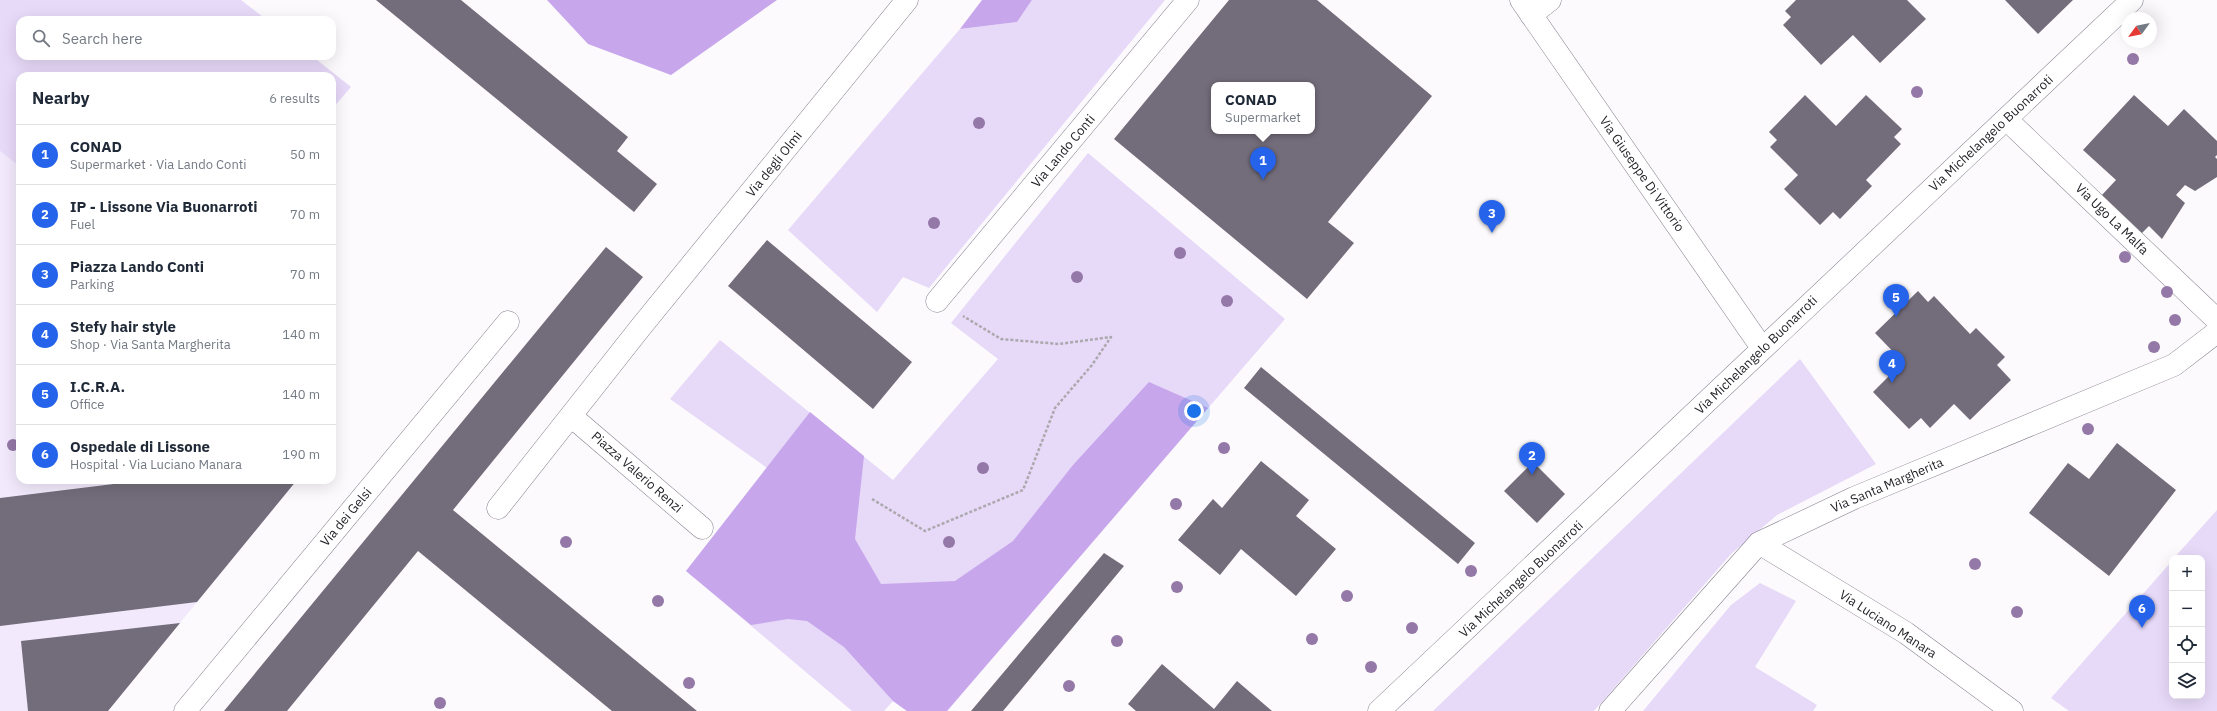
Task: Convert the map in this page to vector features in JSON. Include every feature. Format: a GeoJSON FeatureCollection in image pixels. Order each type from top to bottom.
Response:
{"type":"FeatureCollection","features":[{"type":"Feature","properties":{"kind":"street","name":"Via degli Olmi"},"geometry":{"type":"LineString","coordinates":[[571,416],[640,328],[907,0]]}},
{"type":"Feature","properties":{"kind":"street","name":"Via Lando Conti"},"geometry":{"type":"LineString","coordinates":[[937,301],[1188,0]]}},
{"type":"Feature","properties":{"kind":"street"},"geometry":{"type":"LineString","coordinates":[[1526,8],[1550,0]]}},
{"type":"Feature","properties":{"kind":"street","name":"Via Michelangelo Buonarroti"},"geometry":{"type":"LineString","coordinates":[[1379,711],[1557,545],[1762,348],[2132,0]]}},
{"type":"Feature","properties":{"kind":"street","name":"Via Giuseppe Di Vittorio"},"geometry":{"type":"LineString","coordinates":[[1526,8],[1762,348]]}},
{"type":"Feature","properties":{"kind":"street","name":"Via Ugo La Malfa"},"geometry":{"type":"LineString","coordinates":[[2006,119],[2217,320]]}},
{"type":"Feature","properties":{"kind":"street","name":"Via dei Gelsi"},"geometry":{"type":"LineString","coordinates":[[185,711],[508,322]]}},
{"type":"Feature","properties":{"kind":"street","name":"Via Santa Margherita"},"geometry":{"type":"LineString","coordinates":[[1610,711],[1759,543],[1854,498],[2174,366],[2217,332]]}},
{"type":"Feature","properties":{"kind":"street"},"geometry":{"type":"LineString","coordinates":[[498,508],[571,416]]}},
{"type":"Feature","properties":{"kind":"street","name":"Piazza Valerio Renzi"},"geometry":{"type":"LineString","coordinates":[[571,416],[702,528]]}},
{"type":"Feature","properties":{"kind":"street","name":"Via Luciano Manara"},"geometry":{"type":"LineString","coordinates":[[1759,543],[1906,633],[2012,711]]}},
{"type":"Feature","properties":{"kind":"path"},"geometry":{"type":"LineString","coordinates":[[872,499],[925,531],[1023,490],[1055,408],[1092,365],[1110,337],[1059,344],[1001,339],[937,301]]}},
{"type":"Feature","properties":{"kind":"shaded area"},"geometry":{"type":"Polygon","coordinates":[[[0,0],[241,0],[262,16],[16,16],[16,60],[317,60],[332,72],[16,72],[16,164],[0,151],[0,0]]]}},
{"type":"Feature","properties":{"kind":"shaded area"},"geometry":{"type":"Polygon","coordinates":[[[547,0],[777,0],[671,75],[588,44],[547,0]]]}},
{"type":"Feature","properties":{"kind":"shaded area"},"geometry":{"type":"Polygon","coordinates":[[[982,0],[1032,0],[1017,22],[960,29],[982,0]]]}},
{"type":"Feature","properties":{"kind":"shaded area"},"geometry":{"type":"Polygon","coordinates":[[[1032,0],[1165,0],[929,288],[903,277],[877,312],[788,230],[960,29],[1017,22],[1032,0]]]}},
{"type":"Feature","properties":{"kind":"shaded area"},"geometry":{"type":"Polygon","coordinates":[[[336,75],[351,87],[336,104],[336,75]]]}},
{"type":"Feature","properties":{"kind":"shaded area"},"geometry":{"type":"Polygon","coordinates":[[[0,151],[16,164],[16,484],[294,484],[108,711],[0,711],[0,151]]]}},
{"type":"Feature","properties":{"kind":"shaded area"},"geometry":{"type":"Polygon","coordinates":[[[1088,153],[1285,319],[947,711],[907,711],[893,701],[884,711],[852,711],[686,571],[767,468],[670,399],[720,340],[893,480],[998,359],[951,323],[1088,153]]]}},
{"type":"Feature","properties":{"kind":"shaded area"},"geometry":{"type":"Polygon","coordinates":[[[1800,359],[1876,464],[1777,515],[1731,554],[1594,711],[1433,711],[1800,359]]]}},
{"type":"Feature","properties":{"kind":"shaded area"},"geometry":{"type":"Polygon","coordinates":[[[1149,382],[1208,408],[947,711],[907,711],[893,701],[844,647],[807,621],[788,619],[751,625],[686,571],[810,412],[864,456],[855,539],[881,584],[955,581],[1013,541],[1073,465],[1149,382]]]}},
{"type":"Feature","properties":{"kind":"shaded area"},"geometry":{"type":"Polygon","coordinates":[[[2217,510],[2217,711],[2069,711],[2051,698],[2169,564],[2169,699],[2205,699],[2205,555],[2177,555],[2217,510]]]}},
{"type":"Feature","properties":{"kind":"shaded area"},"geometry":{"type":"Polygon","coordinates":[[[1760,583],[1796,601],[1755,667],[1817,705],[1813,711],[1643,711],[1731,605],[1760,583]]]}},
{"type":"Feature","properties":{"kind":"building"},"geometry":{"type":"Polygon","coordinates":[[[376,0],[461,0],[628,137],[617,151],[657,184],[634,212],[376,0]]]}},
{"type":"Feature","properties":{"kind":"building"},"geometry":{"type":"Polygon","coordinates":[[[1229,0],[1317,0],[1432,96],[1328,222],[1354,243],[1307,299],[1114,139],[1229,0]]]}},
{"type":"Feature","properties":{"kind":"building"},"geometry":{"type":"Polygon","coordinates":[[[1796,0],[1907,0],[1926,19],[1880,63],[1853,35],[1821,65],[1783,25],[1791,17],[1785,11],[1796,0]]]}},
{"type":"Feature","properties":{"kind":"building"},"geometry":{"type":"Polygon","coordinates":[[[2005,0],[2073,0],[2038,34],[2005,0]]]}},
{"type":"Feature","properties":{"kind":"building"},"geometry":{"type":"Polygon","coordinates":[[[1805,95],[1836,126],[1866,95],[1902,129],[1894,137],[1901,144],[1866,180],[1872,186],[1840,219],[1833,212],[1820,225],[1784,189],[1798,175],[1770,147],[1777,140],[1769,132],[1805,95]]]}},
{"type":"Feature","properties":{"kind":"building"},"geometry":{"type":"Polygon","coordinates":[[[2134,95],[2168,126],[2184,109],[2217,141],[2217,155],[2215,157],[2217,159],[2217,177],[2195,191],[2185,185],[2176,195],[2185,203],[2162,239],[2149,226],[2141,234],[2101,196],[2116,180],[2083,150],[2134,95]]]}},
{"type":"Feature","properties":{"kind":"building"},"geometry":{"type":"Polygon","coordinates":[[[767,240],[912,362],[873,409],[728,286],[767,240]]]}},
{"type":"Feature","properties":{"kind":"building"},"geometry":{"type":"Polygon","coordinates":[[[606,247],[643,277],[453,510],[697,711],[612,711],[418,551],[287,711],[224,711],[606,247]]]}},
{"type":"Feature","properties":{"kind":"building"},"geometry":{"type":"Polygon","coordinates":[[[1918,291],[1928,302],[1934,296],[1970,334],[1976,328],[2005,357],[1997,365],[2011,380],[1970,420],[1954,404],[1930,428],[1921,418],[1909,429],[1873,392],[1903,362],[1875,333],[1918,291]]]}},
{"type":"Feature","properties":{"kind":"building"},"geometry":{"type":"Polygon","coordinates":[[[1261,367],[1475,543],[1458,564],[1244,388],[1261,367]]]}},
{"type":"Feature","properties":{"kind":"building"},"geometry":{"type":"Polygon","coordinates":[[[2117,443],[2176,490],[2109,576],[2029,513],[2068,463],[2089,479],[2117,443]]]}},
{"type":"Feature","properties":{"kind":"building"},"geometry":{"type":"Polygon","coordinates":[[[1261,461],[1309,500],[1296,516],[1336,549],[1296,596],[1241,549],[1220,575],[1178,540],[1213,499],[1222,508],[1261,461]]]}},
{"type":"Feature","properties":{"kind":"building"},"geometry":{"type":"Polygon","coordinates":[[[1533,462],[1565,494],[1537,523],[1504,491],[1533,462]]]}},
{"type":"Feature","properties":{"kind":"building"},"geometry":{"type":"Polygon","coordinates":[[[114,484],[294,484],[197,602],[0,626],[0,498],[114,484]]]}},
{"type":"Feature","properties":{"kind":"building"},"geometry":{"type":"Polygon","coordinates":[[[1104,553],[1124,566],[1003,711],[971,711],[1104,553]]]}},
{"type":"Feature","properties":{"kind":"building"},"geometry":{"type":"Polygon","coordinates":[[[180,623],[108,711],[28,711],[21,641],[180,623]]]}},
{"type":"Feature","properties":{"kind":"building"},"geometry":{"type":"Polygon","coordinates":[[[1162,664],[1214,709],[1237,681],[1272,711],[1136,711],[1128,704],[1162,664]]]}},
{"type":"Feature","properties":{"kind":"place","name":"CONAD"},"geometry":{"type":"Point","coordinates":[1263,180]}},
{"type":"Feature","properties":{"kind":"place","name":"Piazza Lando Conti"},"geometry":{"type":"Point","coordinates":[1492,233]}},
{"type":"Feature","properties":{"kind":"place","name":"I.C.R.A."},"geometry":{"type":"Point","coordinates":[1896,317]}},
{"type":"Feature","properties":{"kind":"place","name":"Stefy hair style"},"geometry":{"type":"Point","coordinates":[1892,383]}},
{"type":"Feature","properties":{"kind":"place","name":"IP - Lissone Via Buonarroti"},"geometry":{"type":"Point","coordinates":[1532,475]}},
{"type":"Feature","properties":{"kind":"place","name":"Ospedale di Lissone"},"geometry":{"type":"Point","coordinates":[2142,628]}}]}
